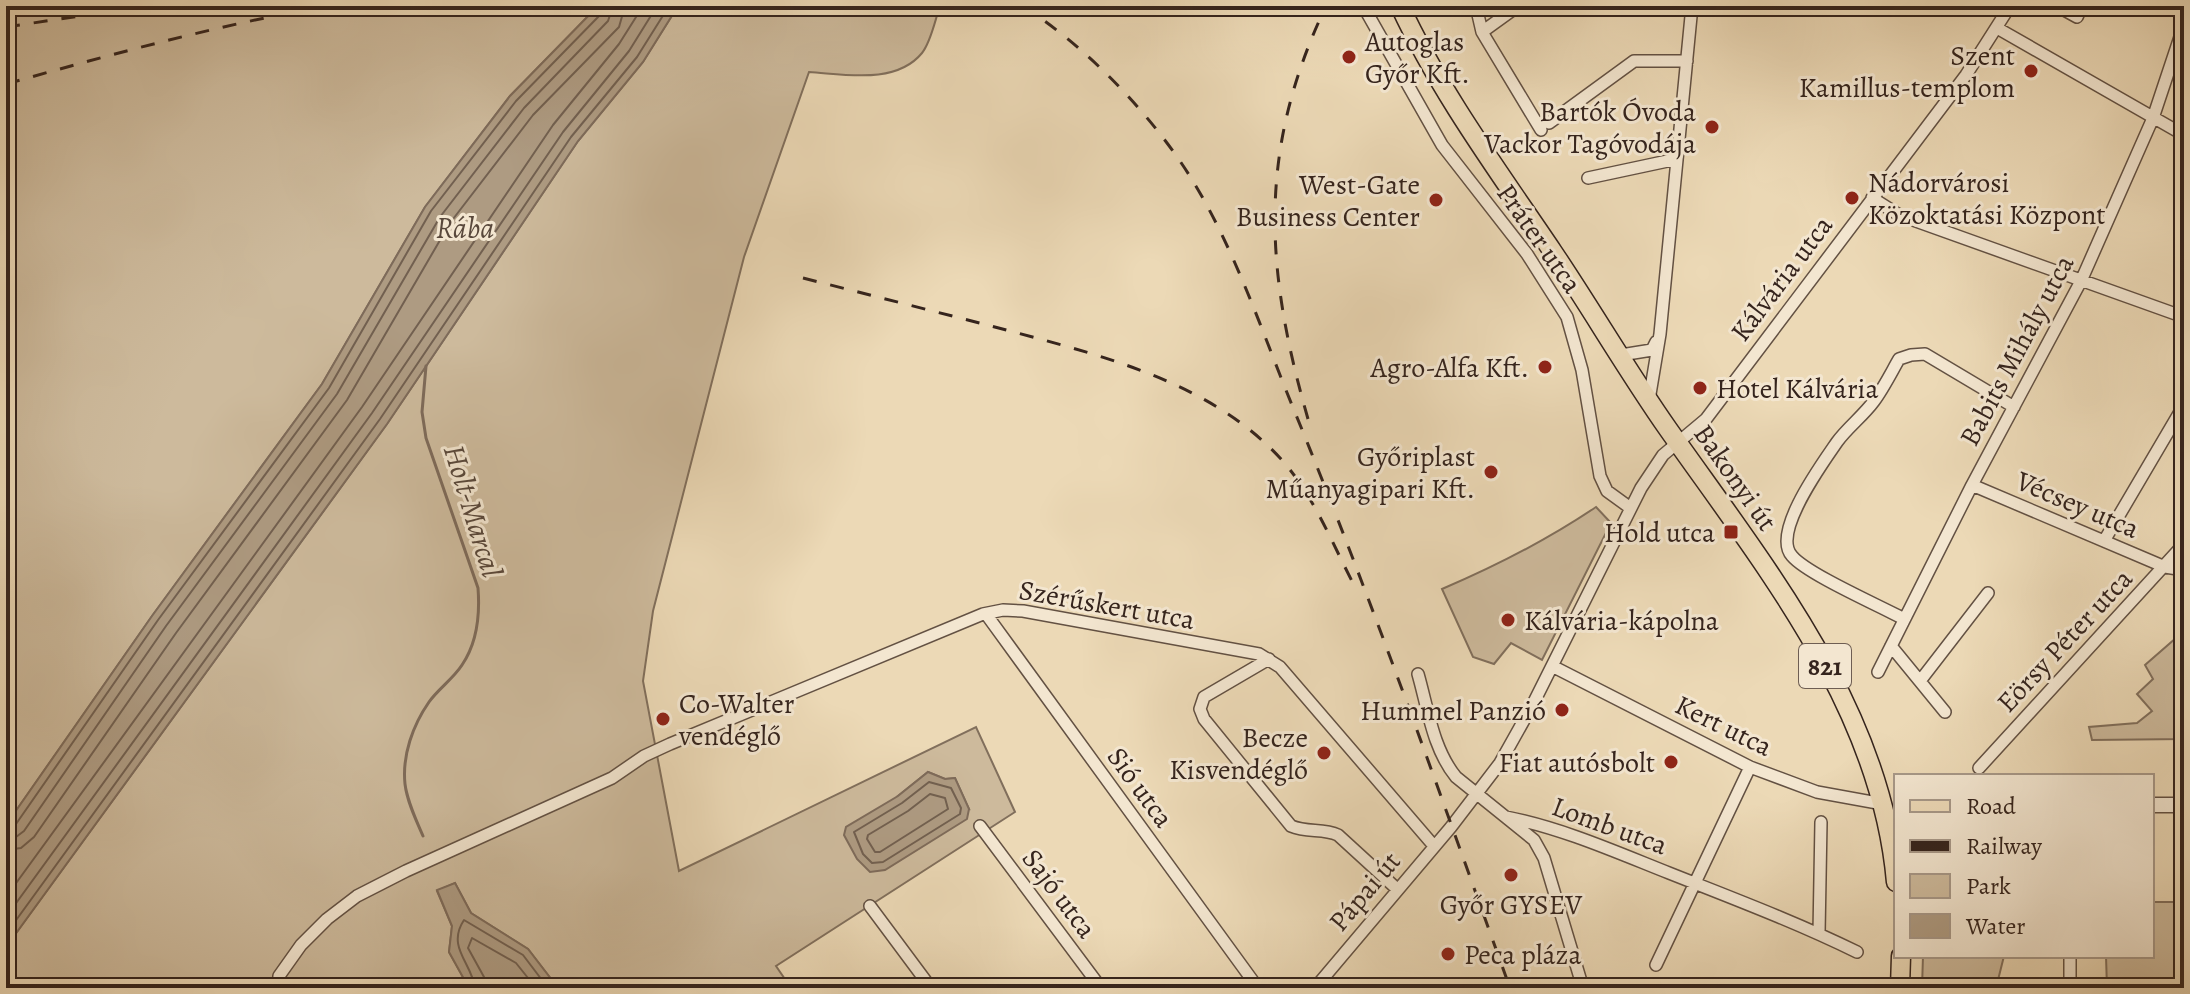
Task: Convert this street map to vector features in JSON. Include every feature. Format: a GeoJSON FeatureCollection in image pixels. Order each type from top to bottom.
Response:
{"type":"FeatureCollection","features":[{"type":"Feature","properties":{"kind":"main road","name":"Bakonyi út"},"geometry":{"type":"LineString","coordinates":[[1400,6],[1471,131],[1649,401],[1747,537],[1824,663],[1890,805],[1894,848]]}},
{"type":"Feature","properties":{"kind":"main road"},"geometry":{"type":"LineString","coordinates":[[1900,988],[1901,958]]}},
{"type":"Feature","properties":{"kind":"street"},"geometry":{"type":"LineString","coordinates":[[1476,6],[1482,32],[1545,126],[1634,61],[1687,61]]}},
{"type":"Feature","properties":{"kind":"street"},"geometry":{"type":"LineString","coordinates":[[1482,32],[1518,6]]}},
{"type":"Feature","properties":{"kind":"street"},"geometry":{"type":"LineString","coordinates":[[1649,401],[1660,334],[1692,6]]}},
{"type":"Feature","properties":{"kind":"street","name":"Kálvária utca"},"geometry":{"type":"LineString","coordinates":[[1451,827],[1500,763],[1552,666],[1629,507],[1652,470],[1663,455],[1706,419],[1966,75],[2010,6]]}},
{"type":"Feature","properties":{"kind":"street"},"geometry":{"type":"LineString","coordinates":[[2057,6],[2077,17],[2082,6]]}},
{"type":"Feature","properties":{"kind":"street","name":"Práter utca"},"geometry":{"type":"LineString","coordinates":[[1366,11],[1442,145],[1527,254],[1567,317],[1582,370],[1600,476],[1607,491],[1629,507]]}},
{"type":"Feature","properties":{"kind":"street","name":"Babits Mihály utca"},"geometry":{"type":"LineString","coordinates":[[1878,672],[1972,485],[2081,281],[2153,118],[2184,25]]}},
{"type":"Feature","properties":{"kind":"street"},"geometry":{"type":"LineString","coordinates":[[1997,28],[2184,135]]}},
{"type":"Feature","properties":{"kind":"street"},"geometry":{"type":"LineString","coordinates":[[1588,178],[1677,159]]}},
{"type":"Feature","properties":{"kind":"street"},"geometry":{"type":"LineString","coordinates":[[1872,198],[1899,215],[2184,317]]}},
{"type":"Feature","properties":{"kind":"street"},"geometry":{"type":"LineString","coordinates":[[1621,355],[1652,350],[1660,334]]}},
{"type":"Feature","properties":{"kind":"street"},"geometry":{"type":"LineString","coordinates":[[1904,619],[1792,556],[1785,543],[1787,528],[1838,441],[1874,401],[1899,359],[1925,354],[2014,407]]}},
{"type":"Feature","properties":{"kind":"street"},"geometry":{"type":"LineString","coordinates":[[2104,541],[2184,405]]}},
{"type":"Feature","properties":{"kind":"street","name":"Vécsey utca"},"geometry":{"type":"LineString","coordinates":[[1972,485],[2165,567],[2184,570]]}},
{"type":"Feature","properties":{"kind":"street","name":"Eörsy Péter utca"},"geometry":{"type":"LineString","coordinates":[[1979,768],[2184,544]]}},
{"type":"Feature","properties":{"kind":"street"},"geometry":{"type":"LineString","coordinates":[[1920,681],[1988,593]]}},
{"type":"Feature","properties":{"kind":"street","name":"Szérűskert utca"},"geometry":{"type":"LineString","coordinates":[[278,982],[309,937],[357,896],[612,778],[670,744],[986,614],[1003,610],[1023,611],[1259,654],[1269,659],[1280,667],[1434,846]]}},
{"type":"Feature","properties":{"kind":"street","name":"Sió utca"},"geometry":{"type":"LineString","coordinates":[[986,614],[1258,988]]}},
{"type":"Feature","properties":{"kind":"street"},"geometry":{"type":"LineString","coordinates":[[1891,646],[1945,712]]}},
{"type":"Feature","properties":{"kind":"street"},"geometry":{"type":"LineString","coordinates":[[1269,659],[1204,697],[1200,709],[1204,719],[1291,826],[1338,835],[1397,889]]}},
{"type":"Feature","properties":{"kind":"street","name":"Kert utca"},"geometry":{"type":"LineString","coordinates":[[1552,666],[1750,767],[1817,792],[1890,805]]}},
{"type":"Feature","properties":{"kind":"street","name":"Lomb utca"},"geometry":{"type":"LineString","coordinates":[[1418,674],[1439,749],[1447,765],[1456,777],[1506,817],[1536,823],[1695,883],[1819,933],[1857,952]]}},
{"type":"Feature","properties":{"kind":"street"},"geometry":{"type":"LineString","coordinates":[[1656,965],[1750,767]]}},
{"type":"Feature","properties":{"kind":"street"},"geometry":{"type":"LineString","coordinates":[[2154,805],[2184,805]]}},
{"type":"Feature","properties":{"kind":"street"},"geometry":{"type":"LineString","coordinates":[[1506,817],[1534,840],[1544,858],[1583,988]]}},
{"type":"Feature","properties":{"kind":"street"},"geometry":{"type":"LineString","coordinates":[[1819,933],[1821,822]]}},
{"type":"Feature","properties":{"kind":"street","name":"Sajó utca"},"geometry":{"type":"LineString","coordinates":[[980,826],[1101,988]]}},
{"type":"Feature","properties":{"kind":"street","name":"Pápai út"},"geometry":{"type":"LineString","coordinates":[[1315,988],[1451,827]]}},
{"type":"Feature","properties":{"kind":"street"},"geometry":{"type":"LineString","coordinates":[[870,906],[931,988]]}},
{"type":"Feature","properties":{"kind":"street"},"geometry":{"type":"LineString","coordinates":[[2070,958],[2070,988]]}},
{"type":"Feature","properties":{"kind":"green space"},"geometry":{"type":"Polygon","coordinates":[[[6,6],[598,6],[510,96],[425,207],[322,384],[152,616],[6,825],[6,6]]]}},
{"type":"Feature","properties":{"kind":"green space"},"geometry":{"type":"Polygon","coordinates":[[[678,6],[940,6],[922,53],[898,70],[869,75],[809,72],[744,257],[653,611],[643,681],[679,871],[976,727],[1015,812],[776,966],[791,988],[558,988],[528,949],[471,913],[455,883],[437,891],[452,926],[449,952],[469,988],[6,988],[6,947],[387,424],[578,141],[643,62],[678,6]],[[928,772],[898,796],[969,809],[955,778],[945,779],[928,772]]]}},
{"type":"Feature","properties":{"kind":"green space"},"geometry":{"type":"Polygon","coordinates":[[[1596,507],[1611,523],[1542,660],[1511,643],[1494,664],[1473,657],[1442,589],[1521,552],[1596,507]]]}},
{"type":"Feature","properties":{"kind":"green space"},"geometry":{"type":"Polygon","coordinates":[[[2184,631],[2184,739],[2092,740],[2089,727],[2137,723],[2152,711],[2137,694],[2153,679],[2145,665],[2184,631]]]}},
{"type":"Feature","properties":{"kind":"green space"},"geometry":{"type":"Polygon","coordinates":[[[2154,902],[2174,902],[2177,988],[2107,988],[2106,958],[2154,958],[2154,902]]]}},
{"type":"Feature","properties":{"kind":"green space"},"geometry":{"type":"Polygon","coordinates":[[[1923,958],[2004,958],[1996,988],[1922,988],[1923,958]]]}},
{"type":"Feature","properties":{"kind":"water","name":"Rába"},"geometry":{"type":"Polygon","coordinates":[[[598,6],[678,6],[643,62],[578,141],[387,424],[6,947],[6,825],[152,616],[322,384],[425,207],[510,96],[598,6]]]}},
{"type":"Feature","properties":{"kind":"water"},"geometry":{"type":"Polygon","coordinates":[[[928,772],[945,779],[955,778],[969,809],[967,819],[885,870],[870,872],[857,859],[844,835],[846,827],[898,796],[928,772]]]}},
{"type":"Feature","properties":{"kind":"water"},"geometry":{"type":"Polygon","coordinates":[[[455,883],[471,913],[528,949],[558,988],[469,988],[449,952],[452,926],[437,890],[455,883]]]}},
{"type":"Feature","properties":{"kind":"waterway","name":"Holt-Marcal"},"geometry":{"type":"LineString","coordinates":[[423,836],[406,790],[407,751],[423,711],[467,656],[474,638],[478,608],[478,588],[426,438],[422,412],[426,366]]}},
{"type":"Feature","properties":{"kind":"railway"},"geometry":{"type":"LineString","coordinates":[[6,27],[147,6]]}},
{"type":"Feature","properties":{"kind":"railway"},"geometry":{"type":"LineString","coordinates":[[6,84],[206,31],[327,6]]}},
{"type":"Feature","properties":{"kind":"railway"},"geometry":{"type":"LineString","coordinates":[[1022,6],[1069,40],[1137,106],[1191,178],[1221,233],[1351,553],[1510,988]]}},
{"type":"Feature","properties":{"kind":"railway"},"geometry":{"type":"LineString","coordinates":[[1308,419],[1283,312],[1275,211],[1279,161],[1288,111],[1304,59],[1326,6]]}},
{"type":"Feature","properties":{"kind":"railway"},"geometry":{"type":"LineString","coordinates":[[803,278],[1108,359],[1184,389],[1219,408],[1252,431],[1293,473],[1321,519],[1354,585]]}},
{"type":"Feature","properties":{"kind":"place","name":"Autoglas Győr Kft."},"geometry":{"type":"Point","coordinates":[1349,57]}},
{"type":"Feature","properties":{"kind":"place","name":"Szent Kamillus-templom"},"geometry":{"type":"Point","coordinates":[2031,71]}},
{"type":"Feature","properties":{"kind":"place","name":"Bartók Óvoda Vackor Tagóvodája"},"geometry":{"type":"Point","coordinates":[1712,127]}},
{"type":"Feature","properties":{"kind":"place","name":"Nádorvárosi Közoktatási Központ"},"geometry":{"type":"Point","coordinates":[1852,198]}},
{"type":"Feature","properties":{"kind":"place","name":"West-Gate Business Center"},"geometry":{"type":"Point","coordinates":[1436,200]}},
{"type":"Feature","properties":{"kind":"place","name":"Agro-Alfa Kft."},"geometry":{"type":"Point","coordinates":[1545,367]}},
{"type":"Feature","properties":{"kind":"place","name":"Hotel Kálvária"},"geometry":{"type":"Point","coordinates":[1700,388]}},
{"type":"Feature","properties":{"kind":"place","name":"Győriplast Műanyagipari Kft."},"geometry":{"type":"Point","coordinates":[1491,472]}},
{"type":"Feature","properties":{"kind":"place","name":"Hold utca"},"geometry":{"type":"Point","coordinates":[1731,532]}},
{"type":"Feature","properties":{"kind":"place","name":"Kálvária-kápolna"},"geometry":{"type":"Point","coordinates":[1508,620]}},
{"type":"Feature","properties":{"kind":"place","name":"Hummel Panzió"},"geometry":{"type":"Point","coordinates":[1562,710]}},
{"type":"Feature","properties":{"kind":"place","name":"Co-Walter vendéglő"},"geometry":{"type":"Point","coordinates":[663,719]}},
{"type":"Feature","properties":{"kind":"place","name":"Becze Kisvendéglő"},"geometry":{"type":"Point","coordinates":[1324,753]}},
{"type":"Feature","properties":{"kind":"place","name":"Fiat autósbolt"},"geometry":{"type":"Point","coordinates":[1671,762]}},
{"type":"Feature","properties":{"kind":"place","name":"Győr GYSEV"},"geometry":{"type":"Point","coordinates":[1511,875]}},
{"type":"Feature","properties":{"kind":"place","name":"Peca pláza"},"geometry":{"type":"Point","coordinates":[1448,954]}}]}
